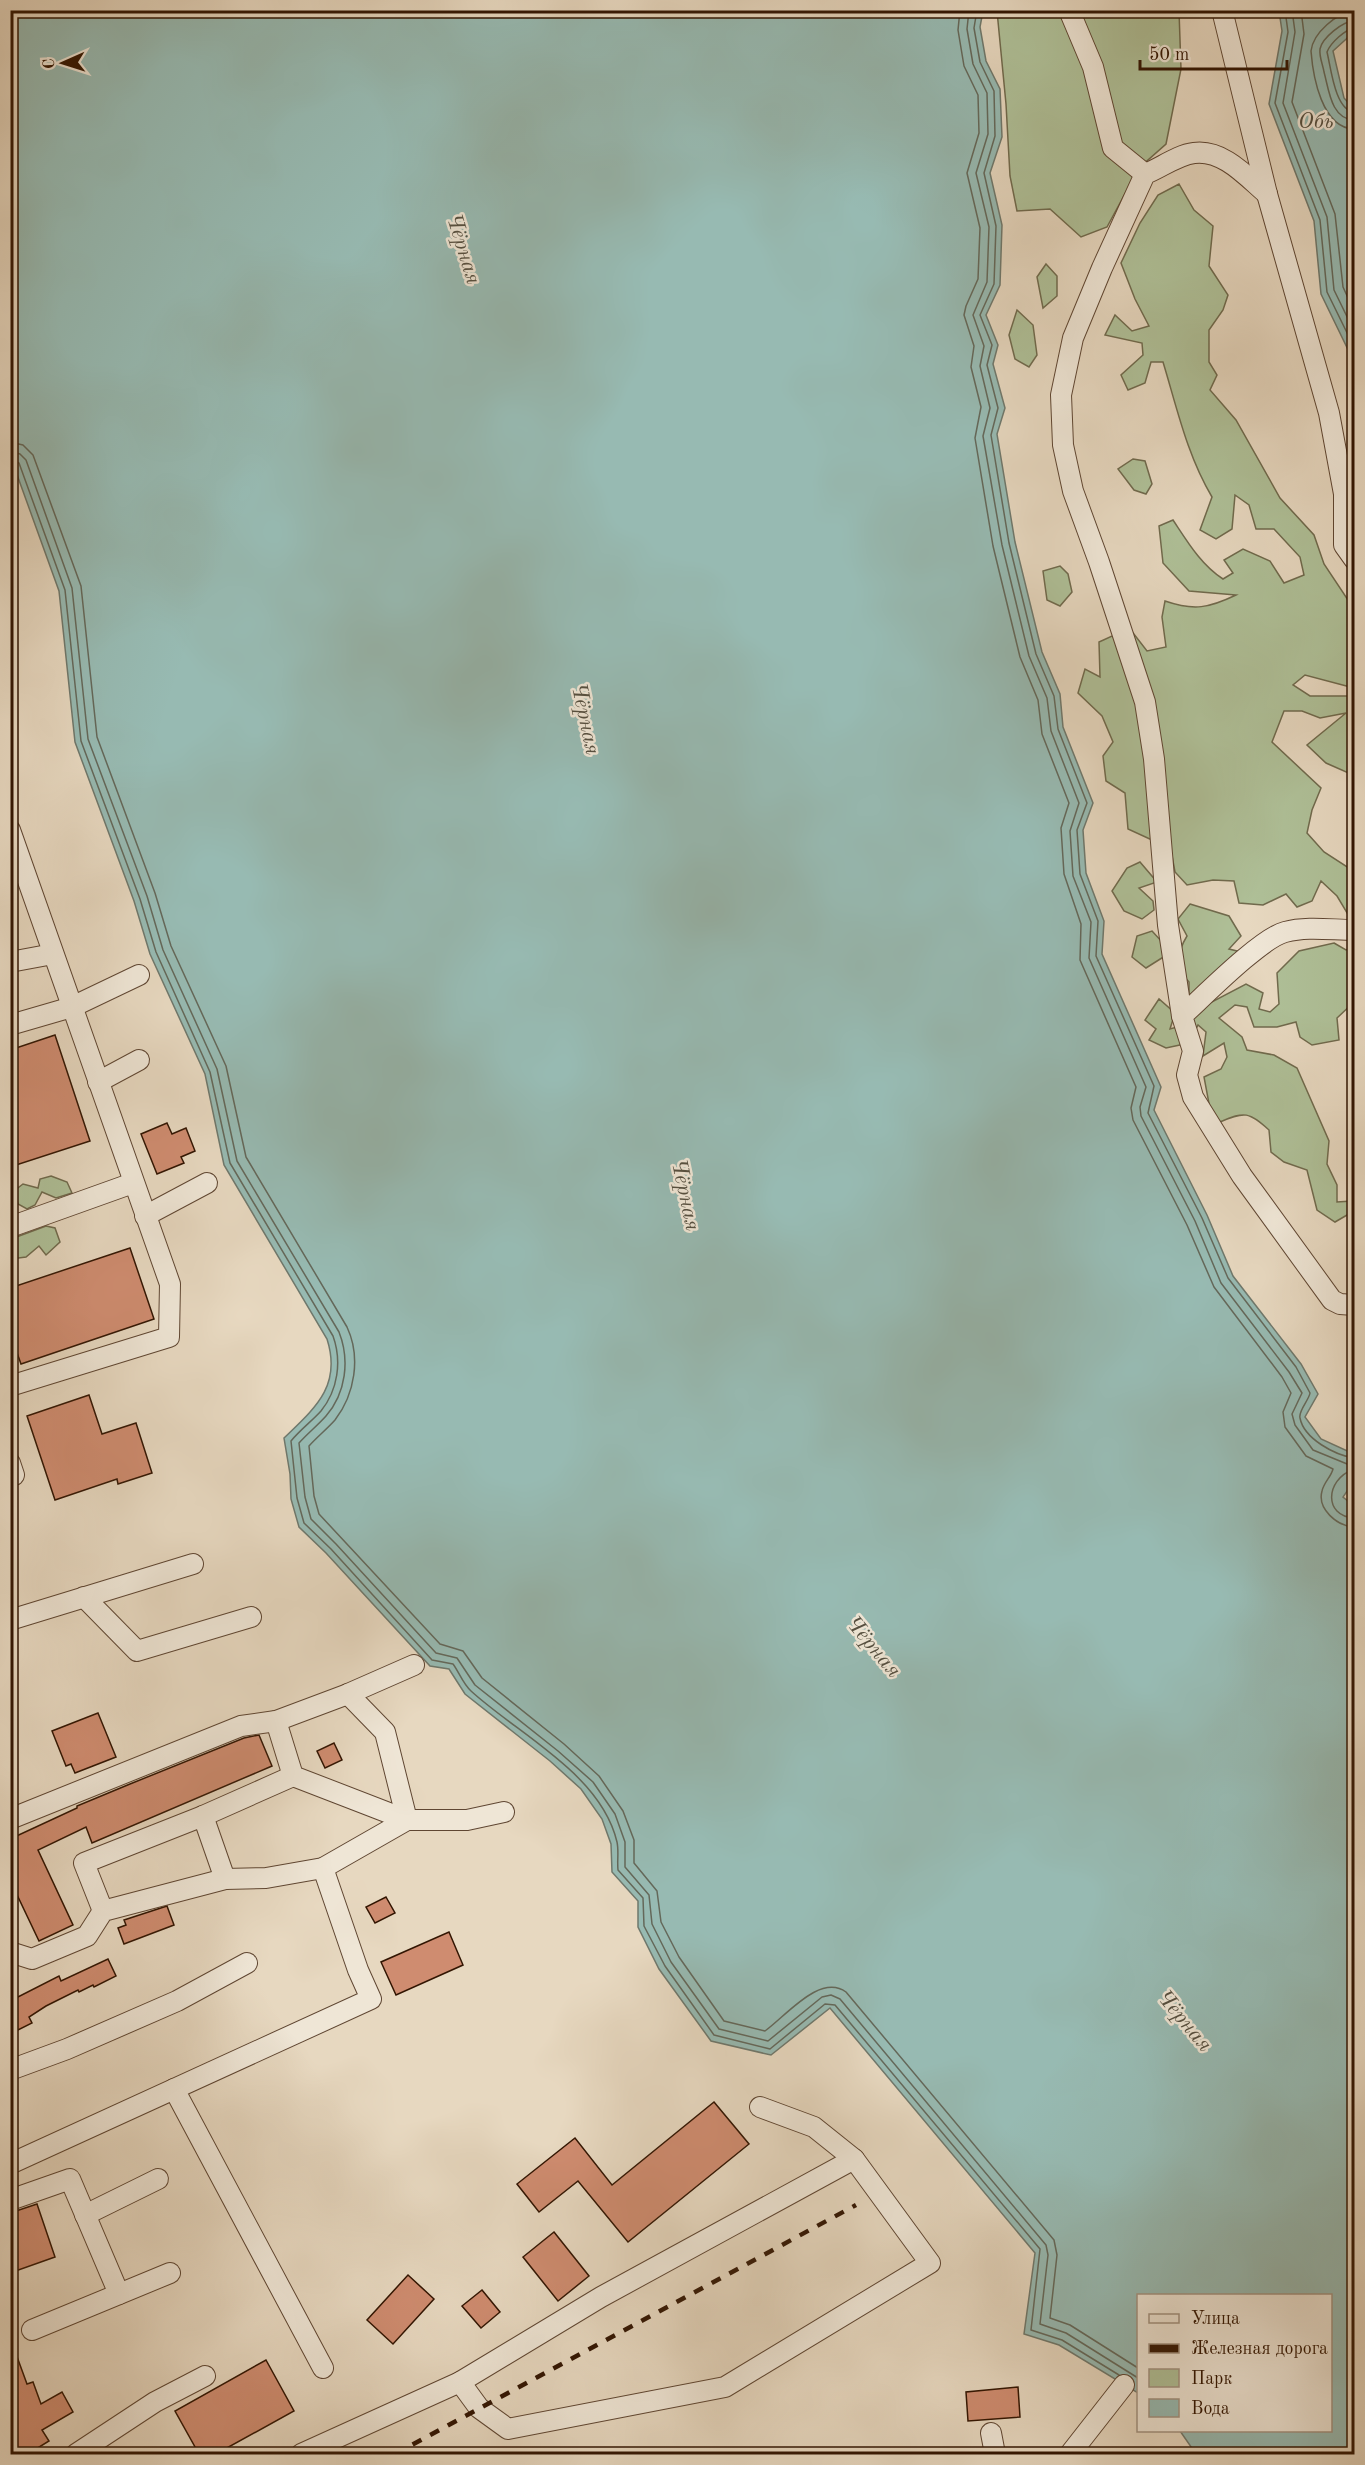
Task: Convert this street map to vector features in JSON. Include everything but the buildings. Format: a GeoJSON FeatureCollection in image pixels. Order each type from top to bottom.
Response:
{"type":"FeatureCollection","features":[{"type":"Feature","properties":{"kind":"lane"},"geometry":{"type":"LineString","coordinates":[[1069,10],[1093,68],[1113,148],[1145,174]]}},
{"type":"Feature","properties":{"kind":"lane"},"geometry":{"type":"LineString","coordinates":[[1222,10],[1267,194],[1329,412],[1344,494],[1344,545],[1354,560]]}},
{"type":"Feature","properties":{"kind":"lane"},"geometry":{"type":"LineString","coordinates":[[1267,194],[1231,163],[1208,154],[1194,153],[1181,157],[1145,174],[1101,268],[1073,338],[1061,395],[1063,445],[1073,491],[1103,572],[1145,702],[1154,759],[1168,925],[1182,1016],[1192,1051],[1187,1075],[1193,1097],[1242,1176],[1327,1294],[1340,1304],[1354,1305]]}},
{"type":"Feature","properties":{"kind":"lane"},"geometry":{"type":"LineString","coordinates":[[10,830],[170,1284],[169,1337],[10,1386]]}},
{"type":"Feature","properties":{"kind":"lane"},"geometry":{"type":"LineString","coordinates":[[1182,1016],[1264,944],[1284,932],[1354,930]]}},
{"type":"Feature","properties":{"kind":"lane"},"geometry":{"type":"LineString","coordinates":[[10,962],[54,954]]}},
{"type":"Feature","properties":{"kind":"lane"},"geometry":{"type":"LineString","coordinates":[[10,1025],[72,1007],[139,975]]}},
{"type":"Feature","properties":{"kind":"lane"},"geometry":{"type":"LineString","coordinates":[[98,1082],[139,1060]]}},
{"type":"Feature","properties":{"kind":"lane"},"geometry":{"type":"LineString","coordinates":[[10,1227],[133,1183]]}},
{"type":"Feature","properties":{"kind":"lane"},"geometry":{"type":"LineString","coordinates":[[145,1216],[207,1183]]}},
{"type":"Feature","properties":{"kind":"lane"},"geometry":{"type":"LineString","coordinates":[[10,1463],[14,1475],[10,1476]]}},
{"type":"Feature","properties":{"kind":"lane"},"geometry":{"type":"LineString","coordinates":[[10,1620],[193,1564]]}},
{"type":"Feature","properties":{"kind":"lane"},"geometry":{"type":"LineString","coordinates":[[84,1597],[137,1651],[251,1617]]}},
{"type":"Feature","properties":{"kind":"lane"},"geometry":{"type":"LineString","coordinates":[[10,1819],[241,1726],[276,1721],[348,1694],[414,1665]]}},
{"type":"Feature","properties":{"kind":"lane"},"geometry":{"type":"LineString","coordinates":[[348,1694],[385,1732],[407,1821]]}},
{"type":"Feature","properties":{"kind":"lane"},"geometry":{"type":"LineString","coordinates":[[276,1721],[292,1776]]}},
{"type":"Feature","properties":{"kind":"lane"},"geometry":{"type":"LineString","coordinates":[[103,1911],[84,1863],[203,1816],[292,1776],[407,1821],[467,1820],[504,1812]]}},
{"type":"Feature","properties":{"kind":"lane"},"geometry":{"type":"LineString","coordinates":[[203,1816],[225,1879]]}},
{"type":"Feature","properties":{"kind":"lane"},"geometry":{"type":"LineString","coordinates":[[10,1952],[32,1959],[87,1936],[103,1911],[225,1879],[266,1878],[322,1868],[407,1821]]}},
{"type":"Feature","properties":{"kind":"lane"},"geometry":{"type":"LineString","coordinates":[[10,2164],[370,1999],[322,1868]]}},
{"type":"Feature","properties":{"kind":"lane"},"geometry":{"type":"LineString","coordinates":[[10,2070],[67,2049],[177,2001],[248,1963]]}},
{"type":"Feature","properties":{"kind":"lane"},"geometry":{"type":"LineString","coordinates":[[174,2089],[323,2368]]}},
{"type":"Feature","properties":{"kind":"lane"},"geometry":{"type":"LineString","coordinates":[[460,2382],[479,2408],[508,2429],[725,2387],[930,2264],[854,2159],[814,2127],[760,2107]]}},
{"type":"Feature","properties":{"kind":"lane"},"geometry":{"type":"LineString","coordinates":[[302,2454],[460,2382],[600,2297],[854,2159]]}},
{"type":"Feature","properties":{"kind":"lane"},"geometry":{"type":"LineString","coordinates":[[10,2200],[70,2179],[118,2294]]}},
{"type":"Feature","properties":{"kind":"lane"},"geometry":{"type":"LineString","coordinates":[[85,2215],[158,2179]]}},
{"type":"Feature","properties":{"kind":"lane"},"geometry":{"type":"LineString","coordinates":[[32,2330],[170,2273]]}},
{"type":"Feature","properties":{"kind":"lane"},"geometry":{"type":"LineString","coordinates":[[76,2454],[154,2402],[205,2376]]}},
{"type":"Feature","properties":{"kind":"lane"},"geometry":{"type":"LineString","coordinates":[[1070,2454],[1124,2385]]}},
{"type":"Feature","properties":{"kind":"lane"},"geometry":{"type":"LineString","coordinates":[[991,2433],[995,2454]]}},
{"type":"Feature","properties":{"kind":"green space"},"geometry":{"type":"Polygon","coordinates":[[[997,11],[1179,11],[1181,69],[1166,144],[1139,168],[1107,227],[1081,237],[1050,209],[1017,211],[1010,176],[997,11]]]}},
{"type":"Feature","properties":{"kind":"green space"},"geometry":{"type":"Polygon","coordinates":[[[1179,184],[1194,210],[1213,226],[1209,266],[1228,295],[1223,310],[1209,330],[1209,362],[1217,375],[1210,390],[1236,420],[1280,498],[1314,535],[1324,564],[1354,609],[1354,688],[1305,675],[1293,685],[1310,696],[1347,696],[1354,690],[1354,780],[1351,774],[1326,763],[1307,745],[1346,713],[1320,718],[1302,711],[1284,711],[1272,742],[1321,788],[1312,810],[1307,833],[1324,852],[1352,870],[1354,875],[1354,929],[1337,896],[1321,881],[1312,901],[1297,907],[1286,894],[1263,905],[1239,903],[1234,881],[1213,880],[1187,885],[1175,872],[1130,629],[1147,651],[1166,647],[1162,617],[1165,601],[1201,607],[1236,595],[1189,591],[1163,563],[1159,526],[1173,520],[1201,560],[1223,579],[1233,573],[1224,560],[1243,549],[1270,561],[1284,583],[1304,575],[1300,557],[1274,529],[1256,529],[1249,505],[1235,495],[1232,529],[1216,539],[1200,530],[1212,497],[1189,448],[1163,362],[1151,362],[1145,383],[1128,390],[1121,375],[1143,355],[1142,343],[1105,335],[1115,315],[1132,331],[1149,326],[1135,299],[1121,263],[1140,223],[1158,195],[1179,184]]]}},
{"type":"Feature","properties":{"kind":"green space"},"geometry":{"type":"Polygon","coordinates":[[[1046,264],[1057,276],[1057,296],[1043,308],[1037,277],[1046,264]]]}},
{"type":"Feature","properties":{"kind":"green space"},"geometry":{"type":"Polygon","coordinates":[[[1017,310],[1033,325],[1037,355],[1029,367],[1015,359],[1009,335],[1017,310]]]}},
{"type":"Feature","properties":{"kind":"green space"},"geometry":{"type":"Polygon","coordinates":[[[1133,459],[1145,461],[1152,484],[1146,494],[1134,490],[1118,469],[1133,459]]]}},
{"type":"Feature","properties":{"kind":"green space"},"geometry":{"type":"Polygon","coordinates":[[[1060,566],[1068,574],[1072,592],[1060,606],[1047,600],[1043,571],[1060,566]]]}},
{"type":"Feature","properties":{"kind":"green space"},"geometry":{"type":"Polygon","coordinates":[[[1112,636],[1120,641],[1140,698],[1152,840],[1128,829],[1125,793],[1106,781],[1103,756],[1113,742],[1102,716],[1078,693],[1085,669],[1100,677],[1099,642],[1112,636]]]}},
{"type":"Feature","properties":{"kind":"green space"},"geometry":{"type":"Polygon","coordinates":[[[1140,862],[1157,882],[1139,888],[1153,901],[1154,910],[1142,919],[1124,911],[1112,891],[1127,868],[1140,862]]]}},
{"type":"Feature","properties":{"kind":"green space"},"geometry":{"type":"Polygon","coordinates":[[[1190,904],[1229,916],[1241,936],[1229,949],[1245,953],[1189,1003],[1189,982],[1181,971],[1179,960],[1181,948],[1187,936],[1178,919],[1190,904]]]}},
{"type":"Feature","properties":{"kind":"green space"},"geometry":{"type":"Polygon","coordinates":[[[1152,931],[1164,944],[1165,956],[1146,968],[1132,957],[1137,936],[1152,931]]]}},
{"type":"Feature","properties":{"kind":"green space"},"geometry":{"type":"Polygon","coordinates":[[[1334,943],[1346,950],[1354,947],[1354,1002],[1337,1018],[1339,1040],[1312,1045],[1300,1037],[1296,1022],[1277,1027],[1254,1027],[1247,1007],[1235,1005],[1219,1018],[1242,1037],[1247,1050],[1274,1055],[1297,1068],[1329,1141],[1327,1164],[1337,1185],[1337,1202],[1352,1201],[1352,1182],[1354,1181],[1354,1211],[1335,1222],[1317,1210],[1307,1170],[1284,1162],[1271,1152],[1269,1130],[1246,1115],[1235,1116],[1220,1122],[1210,1109],[1204,1077],[1221,1069],[1227,1057],[1224,1043],[1203,1056],[1206,1032],[1198,1025],[1189,1043],[1166,1048],[1149,1040],[1156,1029],[1145,1020],[1159,999],[1175,1013],[1170,1029],[1188,1024],[1204,1006],[1246,984],[1263,993],[1259,1009],[1270,1012],[1279,1004],[1277,973],[1299,951],[1334,943]]]}},
{"type":"Feature","properties":{"kind":"green space"},"geometry":{"type":"Polygon","coordinates":[[[51,1176],[67,1182],[72,1193],[56,1198],[42,1192],[35,1205],[27,1209],[18,1204],[14,1191],[23,1184],[38,1188],[40,1179],[51,1176]]]}},
{"type":"Feature","properties":{"kind":"green space"},"geometry":{"type":"Polygon","coordinates":[[[46,1226],[55,1228],[60,1242],[46,1255],[39,1246],[26,1257],[11,1259],[11,1239],[46,1226]]]}},
{"type":"Feature","properties":{"kind":"water","name":"Чёрная"},"geometry":{"type":"Polygon","coordinates":[[[11,11],[983,11],[980,27],[986,61],[1000,89],[1002,137],[990,173],[1002,225],[1000,285],[986,315],[998,345],[993,364],[1005,408],[997,434],[1015,542],[1042,652],[1060,694],[1063,727],[1093,803],[1083,830],[1086,873],[1104,921],[1102,954],[1161,1087],[1154,1110],[1207,1215],[1233,1276],[1301,1364],[1318,1394],[1305,1417],[1321,1439],[1354,1454],[1354,1481],[1343,1497],[1354,1506],[1354,2454],[1196,2454],[1181,2432],[1332,2432],[1332,2294],[1137,2294],[1137,2392],[1059,2345],[1024,2334],[1035,2253],[830,2008],[771,2055],[711,2041],[659,1969],[638,1927],[638,1901],[612,1872],[611,1844],[602,1819],[581,1789],[550,1761],[465,1694],[449,1669],[430,1666],[326,1553],[299,1527],[291,1499],[290,1474],[284,1438],[323,1395],[331,1370],[327,1339],[224,1165],[205,1074],[150,954],[134,901],[75,742],[59,591],[11,458],[11,11]]]}},
{"type":"Feature","properties":{"kind":"water","name":"Обь"},"geometry":{"type":"Polygon","coordinates":[[[1279,11],[1354,11],[1354,32],[1333,51],[1344,98],[1354,109],[1354,362],[1321,294],[1314,221],[1269,104],[1282,31],[1279,11]]]}},
{"type":"Feature","properties":{"kind":"railway"},"geometry":{"type":"LineString","coordinates":[[395,2454],[856,2205]]}},
{"type":"Feature","properties":{"kind":"railway"},"geometry":{"type":"LineString","coordinates":[[522,2454],[575,2450],[648,2454]]}}]}
